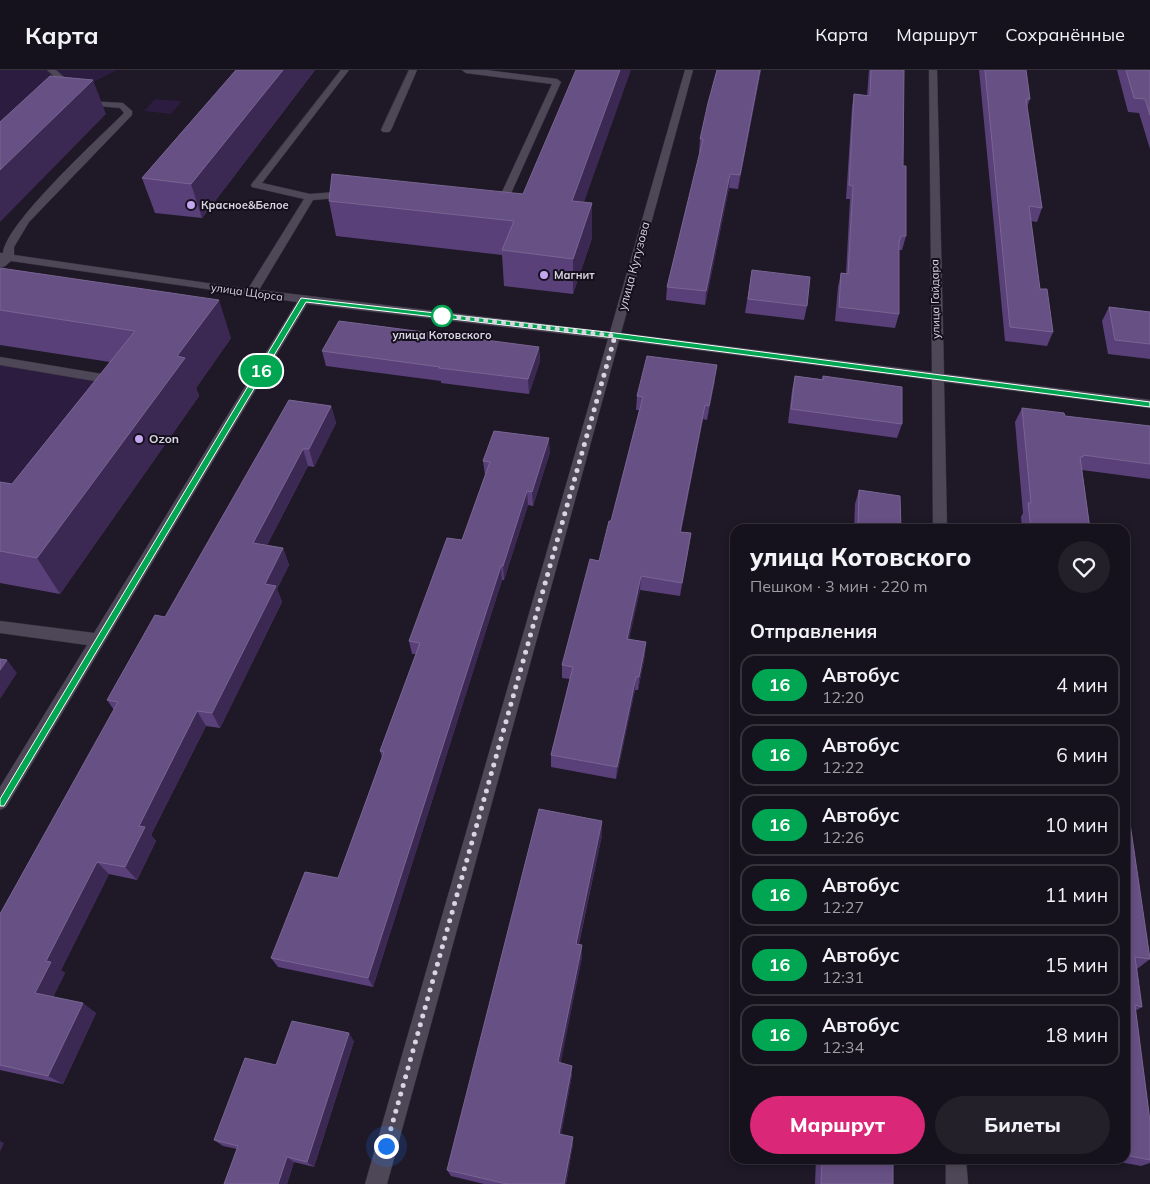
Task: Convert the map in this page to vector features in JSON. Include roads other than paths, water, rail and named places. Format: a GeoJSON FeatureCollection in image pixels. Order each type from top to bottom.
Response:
{"type":"FeatureCollection","features":[{"type":"Feature","properties":{"kind":"street"},"geometry":{"type":"LineString","coordinates":[[51,70],[76,91]]}},
{"type":"Feature","properties":{"kind":"street"},"geometry":{"type":"LineString","coordinates":[[345,70],[256,185],[310,196],[356,193]]}},
{"type":"Feature","properties":{"kind":"street"},"geometry":{"type":"LineString","coordinates":[[386,130],[413,70]]}},
{"type":"Feature","properties":{"kind":"street"},"geometry":{"type":"LineString","coordinates":[[466,70],[557,82],[499,209],[490,208]]}},
{"type":"Feature","properties":{"kind":"street","name":"улица Кутузова"},"geometry":{"type":"LineString","coordinates":[[376,1184],[689,70]]}},
{"type":"Feature","properties":{"kind":"street","name":"улица Гайдара"},"geometry":{"type":"LineString","coordinates":[[933,70],[936,376],[940,524]]}},
{"type":"Feature","properties":{"kind":"street"},"geometry":{"type":"LineString","coordinates":[[0,266],[8,246],[25,220],[129,113],[123,106],[90,103]]}},
{"type":"Feature","properties":{"kind":"street"},"geometry":{"type":"LineString","coordinates":[[252,292],[310,196]]}},
{"type":"Feature","properties":{"kind":"street","name":"улица Щорса"},"geometry":{"type":"LineString","coordinates":[[4,257],[304,300],[615,336],[1150,404]]}},
{"type":"Feature","properties":{"kind":"street"},"geometry":{"type":"LineString","coordinates":[[0,802],[304,300]]}},
{"type":"Feature","properties":{"kind":"street"},"geometry":{"type":"LineString","coordinates":[[0,361],[114,380],[102,395]]}},
{"type":"Feature","properties":{"kind":"street"},"geometry":{"type":"LineString","coordinates":[[0,627],[98,640]]}},
{"type":"Feature","properties":{"kind":"street"},"geometry":{"type":"LineString","coordinates":[[956,1164],[957,1184]]}},
{"type":"Feature","properties":{"kind":"place","name":"Красное&Белое"},"geometry":{"type":"Point","coordinates":[191,205]}},
{"type":"Feature","properties":{"kind":"place","name":"Магнит"},"geometry":{"type":"Point","coordinates":[544,275]}},
{"type":"Feature","properties":{"kind":"place","name":"улица Котовского"},"geometry":{"type":"Point","coordinates":[442,316]}},
{"type":"Feature","properties":{"kind":"place","name":"Ozon"},"geometry":{"type":"Point","coordinates":[139,439]}}]}
